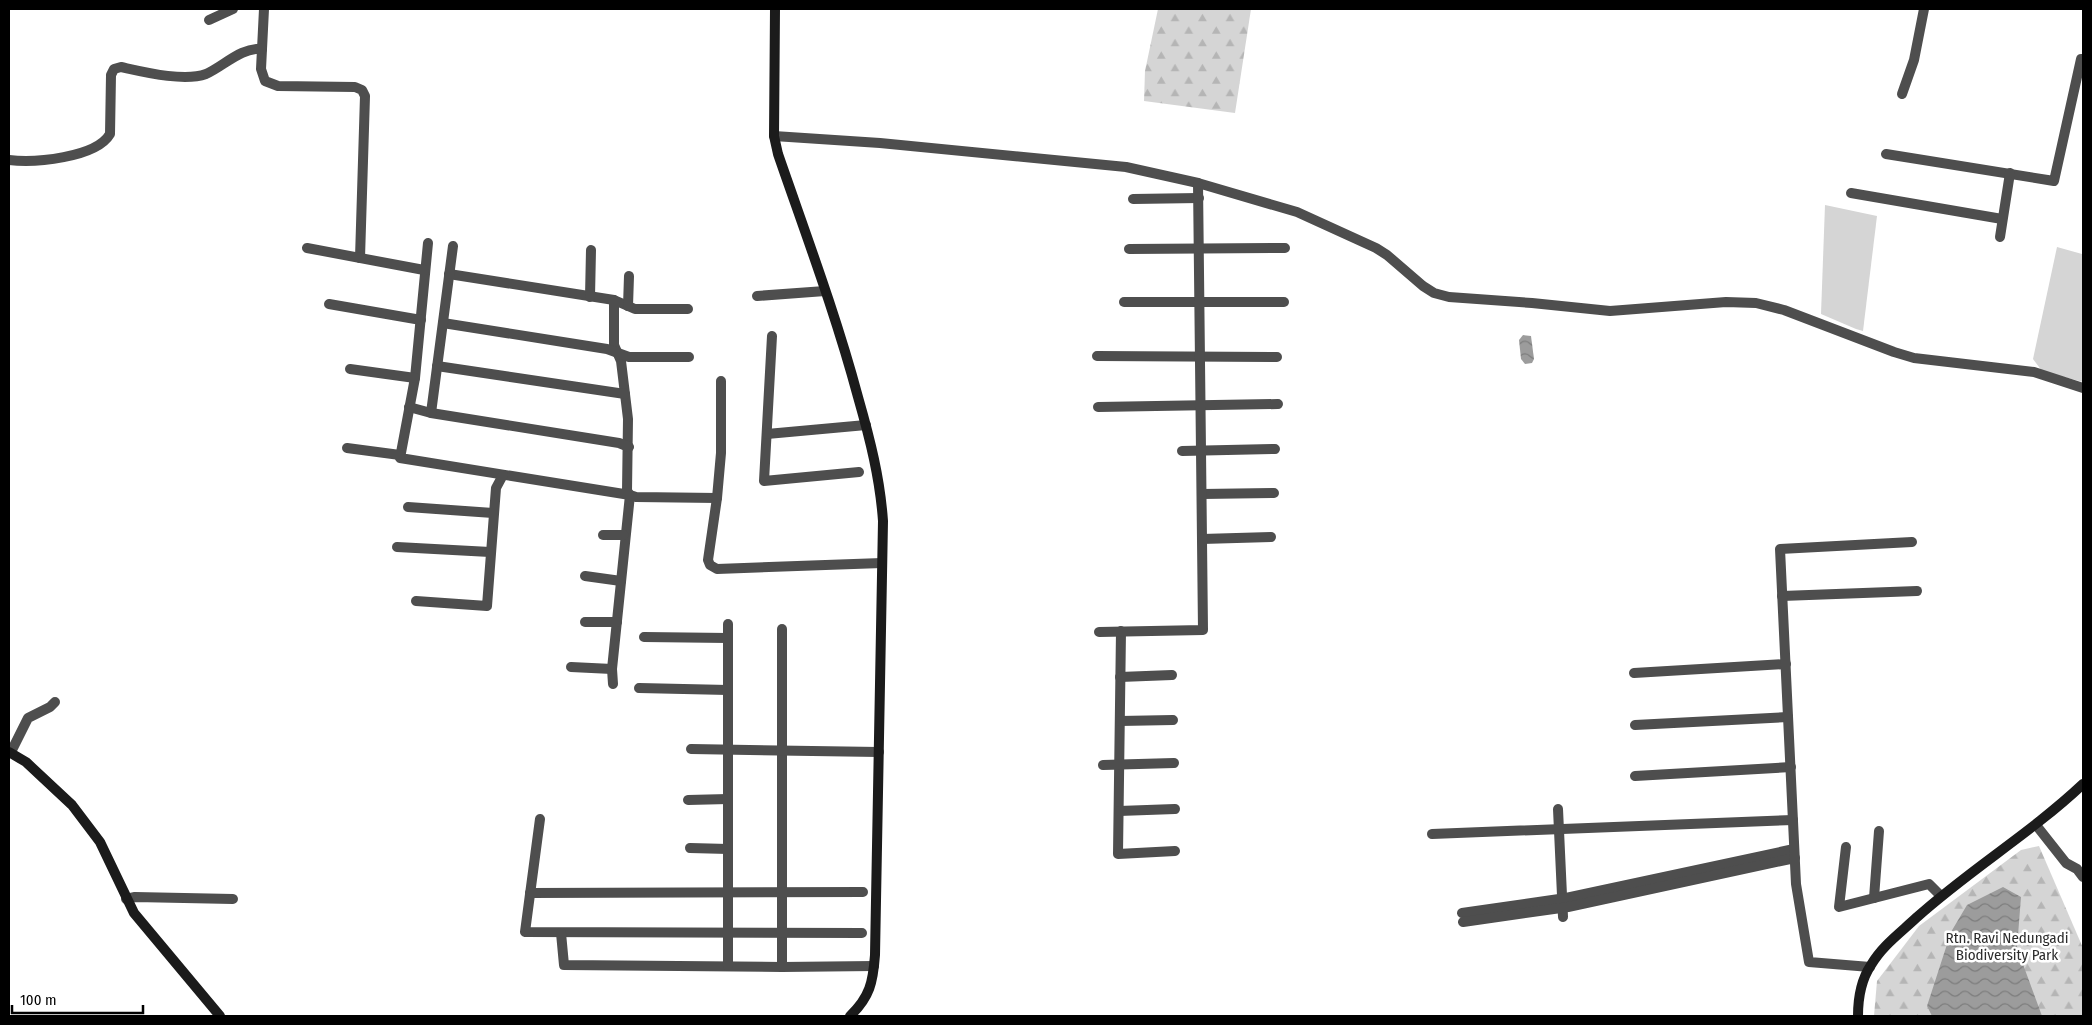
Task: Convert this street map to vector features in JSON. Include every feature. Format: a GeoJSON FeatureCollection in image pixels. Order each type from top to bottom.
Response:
{"type":"FeatureCollection","features":[{"type":"Feature","properties":{"kind":"street"},"geometry":{"type":"LineString","coordinates":[[209,20],[233,9]]}},
{"type":"Feature","properties":{"kind":"street"},"geometry":{"type":"LineString","coordinates":[[264,9],[261,70],[265,81],[278,86],[355,87],[362,90],[365,96],[367,103],[360,258]]}},
{"type":"Feature","properties":{"kind":"street"},"geometry":{"type":"LineString","coordinates":[[775,9],[774,136],[778,154],[848,358],[876,462],[881,491],[883,521],[874,966],[869,993],[860,1007],[850,1016]]}},
{"type":"Feature","properties":{"kind":"street"},"geometry":{"type":"LineString","coordinates":[[1902,94],[1914,60],[1924,9]]}},
{"type":"Feature","properties":{"kind":"street"},"geometry":{"type":"LineString","coordinates":[[9,160],[24,162],[69,157],[105,143],[110,134],[111,75],[114,70],[121,67],[169,77],[204,74],[241,53],[255,48],[262,49]]}},
{"type":"Feature","properties":{"kind":"street"},"geometry":{"type":"LineString","coordinates":[[1886,154],[2054,181],[2081,59],[2083,59]]}},
{"type":"Feature","properties":{"kind":"street"},"geometry":{"type":"LineString","coordinates":[[774,136],[880,143],[1126,168],[1198,183],[1297,212],[1376,248],[1423,286],[1434,293],[1448,297],[1610,311],[1726,302],[1756,303],[1784,310],[1914,358],[2034,372],[2083,388]]}},
{"type":"Feature","properties":{"kind":"street"},"geometry":{"type":"LineString","coordinates":[[2000,238],[2010,173]]}},
{"type":"Feature","properties":{"kind":"street"},"geometry":{"type":"LineString","coordinates":[[1099,632],[1203,630],[1198,183]]}},
{"type":"Feature","properties":{"kind":"street"},"geometry":{"type":"LineString","coordinates":[[1851,193],[2002,219]]}},
{"type":"Feature","properties":{"kind":"street"},"geometry":{"type":"LineString","coordinates":[[1133,199],[1198,198]]}},
{"type":"Feature","properties":{"kind":"street"},"geometry":{"type":"LineString","coordinates":[[400,455],[415,378],[428,243]]}},
{"type":"Feature","properties":{"kind":"street"},"geometry":{"type":"LineString","coordinates":[[431,413],[453,246]]}},
{"type":"Feature","properties":{"kind":"street"},"geometry":{"type":"LineString","coordinates":[[306,248],[424,270]]}},
{"type":"Feature","properties":{"kind":"street"},"geometry":{"type":"LineString","coordinates":[[1129,249],[1285,248]]}},
{"type":"Feature","properties":{"kind":"street"},"geometry":{"type":"LineString","coordinates":[[590,297],[591,250]]}},
{"type":"Feature","properties":{"kind":"street"},"geometry":{"type":"LineString","coordinates":[[449,274],[614,300],[635,309],[688,310]]}},
{"type":"Feature","properties":{"kind":"street"},"geometry":{"type":"LineString","coordinates":[[628,306],[629,276]]}},
{"type":"Feature","properties":{"kind":"street"},"geometry":{"type":"LineString","coordinates":[[757,296],[825,291]]}},
{"type":"Feature","properties":{"kind":"street"},"geometry":{"type":"LineString","coordinates":[[613,684],[612,669],[624,535],[630,495],[626,484],[629,447],[628,419],[621,361],[614,345],[614,300]]}},
{"type":"Feature","properties":{"kind":"street"},"geometry":{"type":"LineString","coordinates":[[1124,302],[1284,302]]}},
{"type":"Feature","properties":{"kind":"street"},"geometry":{"type":"LineString","coordinates":[[329,304],[421,320]]}},
{"type":"Feature","properties":{"kind":"street"},"geometry":{"type":"LineString","coordinates":[[443,323],[607,349],[629,357],[689,357]]}},
{"type":"Feature","properties":{"kind":"street"},"geometry":{"type":"LineString","coordinates":[[772,336],[764,481],[859,472]]}},
{"type":"Feature","properties":{"kind":"street"},"geometry":{"type":"LineString","coordinates":[[1097,356],[1277,358]]}},
{"type":"Feature","properties":{"kind":"street"},"geometry":{"type":"LineString","coordinates":[[437,366],[625,394]]}},
{"type":"Feature","properties":{"kind":"street"},"geometry":{"type":"LineString","coordinates":[[350,369],[415,378]]}},
{"type":"Feature","properties":{"kind":"street"},"geometry":{"type":"LineString","coordinates":[[721,381],[721,453],[708,560],[713,568],[882,563]]}},
{"type":"Feature","properties":{"kind":"street"},"geometry":{"type":"LineString","coordinates":[[1098,408],[1278,404]]}},
{"type":"Feature","properties":{"kind":"street"},"geometry":{"type":"LineString","coordinates":[[409,406],[431,413],[619,443],[629,447]]}},
{"type":"Feature","properties":{"kind":"street"},"geometry":{"type":"LineString","coordinates":[[767,434],[866,425]]}},
{"type":"Feature","properties":{"kind":"street"},"geometry":{"type":"LineString","coordinates":[[347,448],[400,455],[400,458],[630,495],[717,498]]}},
{"type":"Feature","properties":{"kind":"street"},"geometry":{"type":"LineString","coordinates":[[1182,451],[1275,449]]}},
{"type":"Feature","properties":{"kind":"street"},"geometry":{"type":"LineString","coordinates":[[416,601],[487,606],[493,512],[496,488],[502,475]]}},
{"type":"Feature","properties":{"kind":"street"},"geometry":{"type":"LineString","coordinates":[[1202,494],[1274,493]]}},
{"type":"Feature","properties":{"kind":"street"},"geometry":{"type":"LineString","coordinates":[[408,507],[493,512]]}},
{"type":"Feature","properties":{"kind":"street"},"geometry":{"type":"LineString","coordinates":[[603,535],[624,535]]}},
{"type":"Feature","properties":{"kind":"street"},"geometry":{"type":"LineString","coordinates":[[1202,539],[1271,537]]}},
{"type":"Feature","properties":{"kind":"street"},"geometry":{"type":"LineString","coordinates":[[1870,967],[1809,962],[1796,884],[1780,549],[1912,542]]}},
{"type":"Feature","properties":{"kind":"street"},"geometry":{"type":"LineString","coordinates":[[397,547],[490,552]]}},
{"type":"Feature","properties":{"kind":"street"},"geometry":{"type":"LineString","coordinates":[[585,576],[620,581]]}},
{"type":"Feature","properties":{"kind":"street"},"geometry":{"type":"LineString","coordinates":[[1782,596],[1917,591]]}},
{"type":"Feature","properties":{"kind":"street"},"geometry":{"type":"LineString","coordinates":[[585,622],[617,622]]}},
{"type":"Feature","properties":{"kind":"street"},"geometry":{"type":"LineString","coordinates":[[728,624],[728,966]]}},
{"type":"Feature","properties":{"kind":"street"},"geometry":{"type":"LineString","coordinates":[[782,629],[782,967]]}},
{"type":"Feature","properties":{"kind":"street"},"geometry":{"type":"LineString","coordinates":[[1121,631],[1118,854],[1175,851]]}},
{"type":"Feature","properties":{"kind":"street"},"geometry":{"type":"LineString","coordinates":[[644,636],[728,638]]}},
{"type":"Feature","properties":{"kind":"street"},"geometry":{"type":"LineString","coordinates":[[1634,673],[1786,664]]}},
{"type":"Feature","properties":{"kind":"street"},"geometry":{"type":"LineString","coordinates":[[570,667],[612,669]]}},
{"type":"Feature","properties":{"kind":"street"},"geometry":{"type":"LineString","coordinates":[[1120,677],[1172,675]]}},
{"type":"Feature","properties":{"kind":"street"},"geometry":{"type":"LineString","coordinates":[[639,688],[728,690]]}},
{"type":"Feature","properties":{"kind":"street"},"geometry":{"type":"LineString","coordinates":[[55,702],[50,708],[28,718],[10,752],[26,762],[72,805],[100,842],[134,913],[220,1016]]}},
{"type":"Feature","properties":{"kind":"street"},"geometry":{"type":"LineString","coordinates":[[1635,725],[1788,717]]}},
{"type":"Feature","properties":{"kind":"street"},"geometry":{"type":"LineString","coordinates":[[1120,721],[1173,720]]}},
{"type":"Feature","properties":{"kind":"street"},"geometry":{"type":"LineString","coordinates":[[691,749],[879,752]]}},
{"type":"Feature","properties":{"kind":"street"},"geometry":{"type":"LineString","coordinates":[[1102,765],[1174,763]]}},
{"type":"Feature","properties":{"kind":"street"},"geometry":{"type":"LineString","coordinates":[[1635,776],[1790,767]]}},
{"type":"Feature","properties":{"kind":"street"},"geometry":{"type":"LineString","coordinates":[[1858,1016],[1860,992],[1870,967],[1888,942],[1940,895],[2036,825],[2083,784]]}},
{"type":"Feature","properties":{"kind":"street"},"geometry":{"type":"LineString","coordinates":[[688,800],[728,799]]}},
{"type":"Feature","properties":{"kind":"street"},"geometry":{"type":"LineString","coordinates":[[1119,810],[1175,809]]}},
{"type":"Feature","properties":{"kind":"street"},"geometry":{"type":"LineString","coordinates":[[1558,809],[1563,908]]}},
{"type":"Feature","properties":{"kind":"street"},"geometry":{"type":"LineString","coordinates":[[540,819],[525,932],[862,933]]}},
{"type":"Feature","properties":{"kind":"street"},"geometry":{"type":"LineString","coordinates":[[1432,834],[1793,820]]}},
{"type":"Feature","properties":{"kind":"street"},"geometry":{"type":"LineString","coordinates":[[2036,825],[2066,863],[2077,869],[2083,877]]}},
{"type":"Feature","properties":{"kind":"street"},"geometry":{"type":"LineString","coordinates":[[1874,898],[1879,831]]}},
{"type":"Feature","properties":{"kind":"street"},"geometry":{"type":"LineString","coordinates":[[690,848],[728,849]]}},
{"type":"Feature","properties":{"kind":"street"},"geometry":{"type":"LineString","coordinates":[[1846,848],[1839,906],[1929,884],[1940,895]]}},
{"type":"Feature","properties":{"kind":"street"},"geometry":{"type":"LineString","coordinates":[[1462,917],[1563,908],[1795,853]]}},
{"type":"Feature","properties":{"kind":"street"},"geometry":{"type":"LineString","coordinates":[[530,893],[863,892]]}},
{"type":"Feature","properties":{"kind":"street"},"geometry":{"type":"LineString","coordinates":[[126,899],[135,897],[233,899]]}},
{"type":"Feature","properties":{"kind":"street"},"geometry":{"type":"LineString","coordinates":[[561,933],[564,964],[782,967],[874,966]]}},
{"type":"Feature","properties":{"kind":"green space"},"geometry":{"type":"Polygon","coordinates":[[[1158,9],[1251,9],[1235,113],[1144,101],[1145,71],[1158,9]]]}},
{"type":"Feature","properties":{"kind":"green space"},"geometry":{"type":"Polygon","coordinates":[[[1825,205],[1877,216],[1863,331],[1821,314],[1825,205]]]}},
{"type":"Feature","properties":{"kind":"green space"},"geometry":{"type":"Polygon","coordinates":[[[2057,247],[2082,254],[2083,252],[2083,382],[2042,371],[2033,359],[2057,247]]]}},
{"type":"Feature","properties":{"kind":"green space","name":"Rtn. Ravi Nedungadi Biodiversity Park"},"geometry":{"type":"Polygon","coordinates":[[[2039,846],[2083,948],[2083,1016],[1874,1016],[1877,981],[1919,926],[2021,850],[2039,846]]]}},
{"type":"Feature","properties":{"kind":"water"},"geometry":{"type":"Polygon","coordinates":[[[1523,335],[1531,336],[1534,359],[1532,363],[1525,364],[1521,359],[1519,340],[1523,335]]]}},
{"type":"Feature","properties":{"kind":"water"},"geometry":{"type":"Polygon","coordinates":[[[2003,887],[2021,897],[2017,948],[2042,1016],[1932,1016],[1927,1006],[1951,932],[1967,905],[2003,887]]]}}]}
